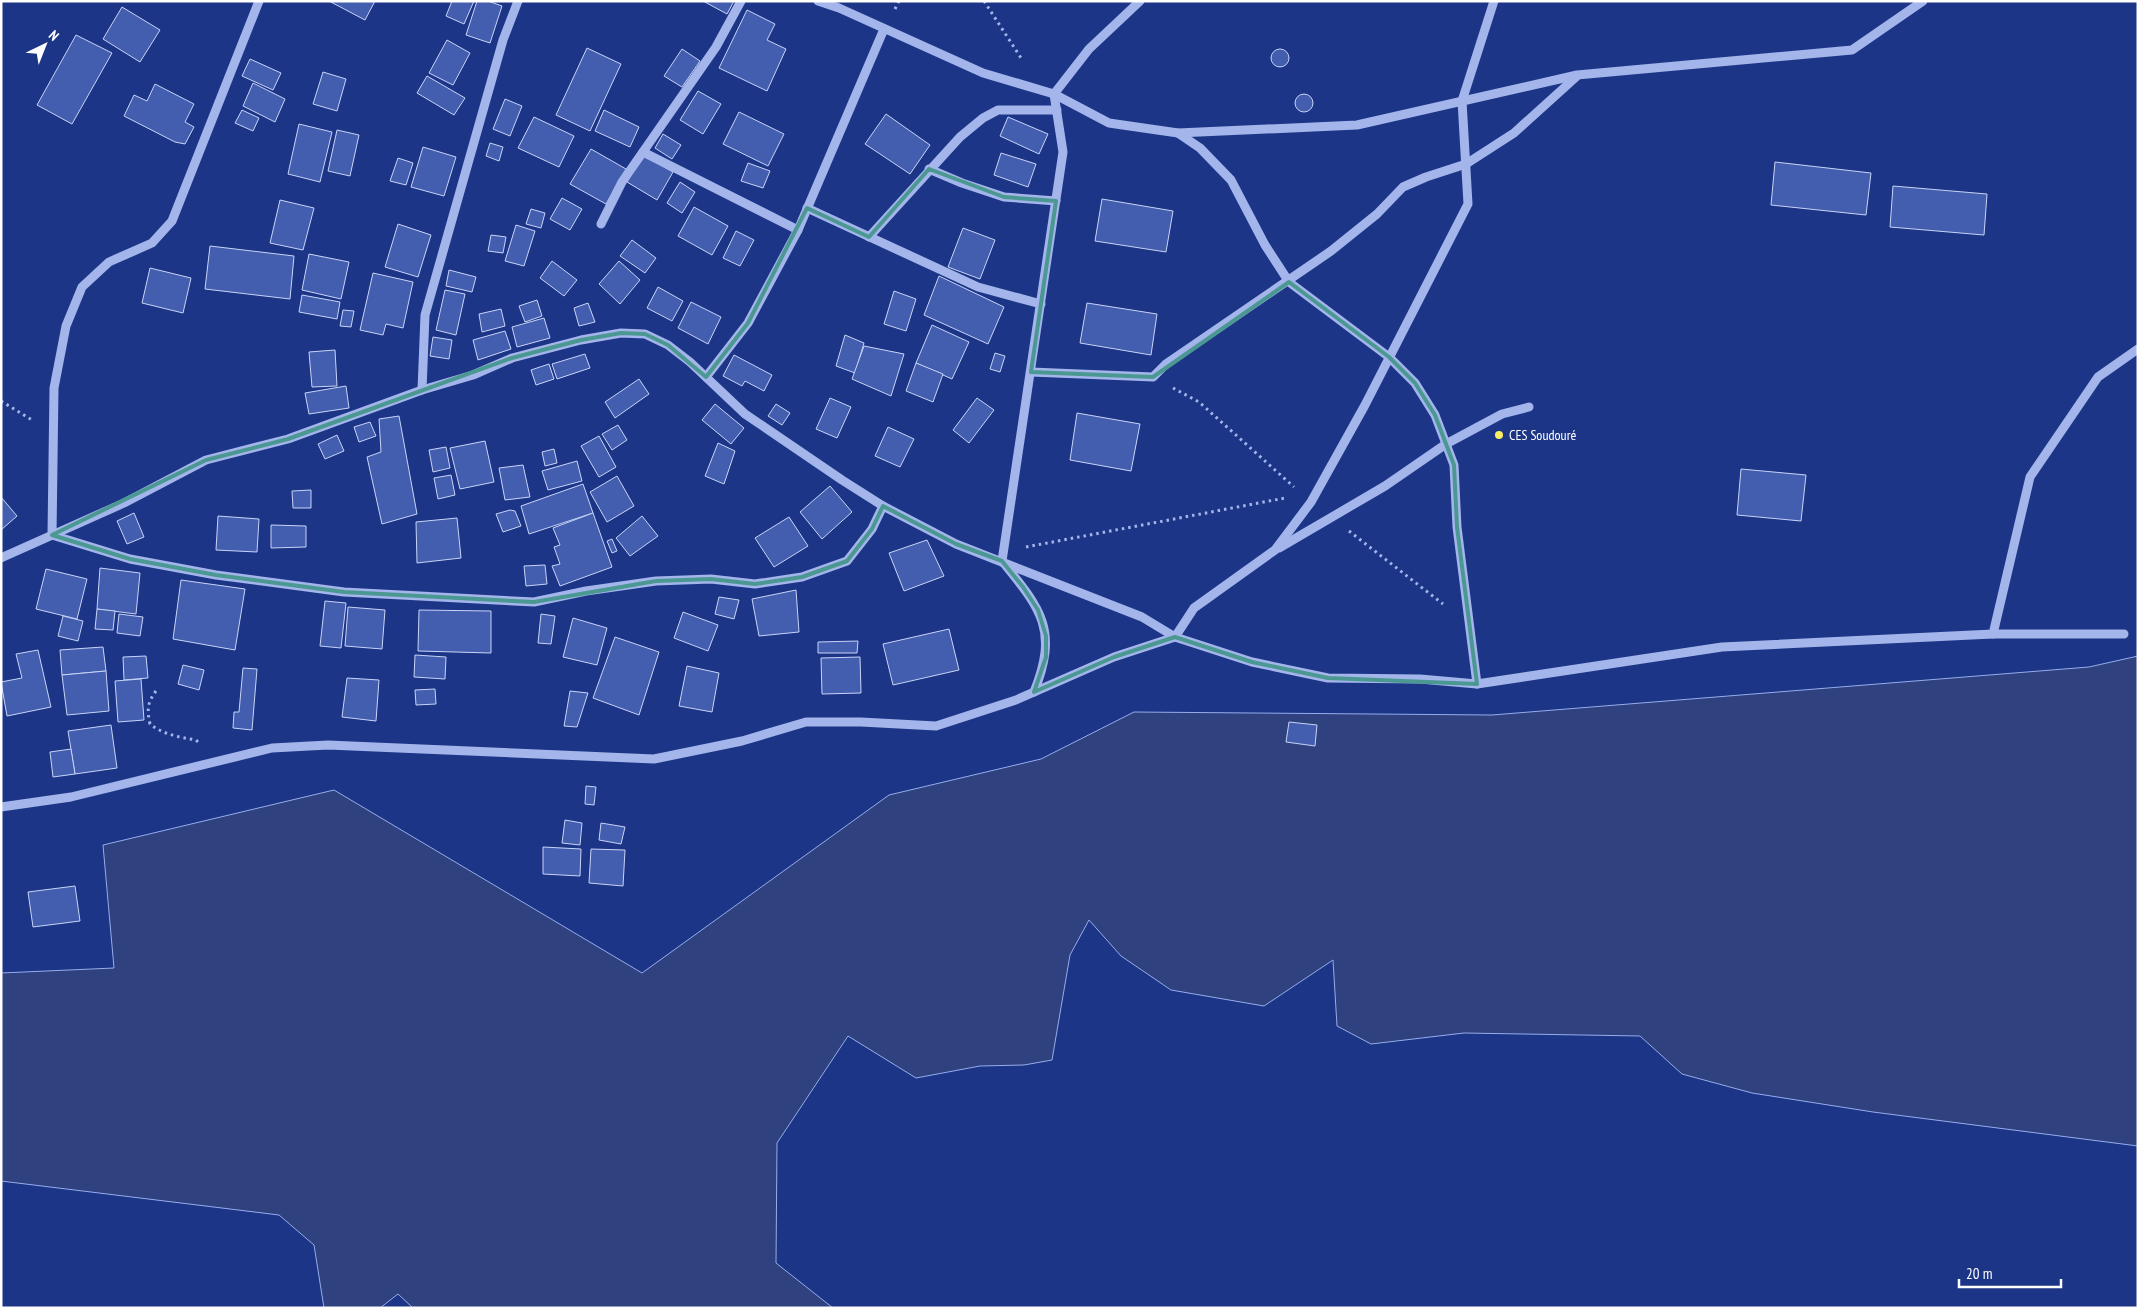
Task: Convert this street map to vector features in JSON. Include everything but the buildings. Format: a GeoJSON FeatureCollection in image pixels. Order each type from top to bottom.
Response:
{"type":"FeatureCollection","features":[{"type":"Feature","properties":{"kind":"street"},"geometry":{"type":"LineString","coordinates":[[52,535],[54,388],[66,326],[82,287],[109,262],[152,243],[172,222],[259,1]]}},
{"type":"Feature","properties":{"kind":"street"},"geometry":{"type":"LineString","coordinates":[[422,390],[425,314],[503,40],[518,1]]}},
{"type":"Feature","properties":{"kind":"street"},"geometry":{"type":"LineString","coordinates":[[601,224],[622,182],[716,47],[741,1]]}},
{"type":"Feature","properties":{"kind":"street"},"geometry":{"type":"LineString","coordinates":[[818,1],[839,8],[983,73],[1054,94],[1109,123],[1178,133],[1357,125],[1577,75],[1852,50],[1923,1]]}},
{"type":"Feature","properties":{"kind":"street"},"geometry":{"type":"LineString","coordinates":[[1034,692],[1046,657],[1046,636],[1038,610],[1002,562],[1063,152],[1054,94],[1089,49],[1140,1]]}},
{"type":"Feature","properties":{"kind":"street"},"geometry":{"type":"LineString","coordinates":[[1275,550],[1311,502],[1365,405],[1468,204],[1462,101],[1494,1]]}},
{"type":"Feature","properties":{"kind":"street"},"geometry":{"type":"LineString","coordinates":[[706,376],[748,323],[798,230],[884,29]]}},
{"type":"Feature","properties":{"kind":"street"},"geometry":{"type":"LineString","coordinates":[[1031,372],[1153,377],[1166,364],[1289,282],[1378,214],[1403,187],[1426,177],[1466,164],[1514,133],[1577,75]]}},
{"type":"Feature","properties":{"kind":"street"},"geometry":{"type":"LineString","coordinates":[[870,237],[960,136],[984,118],[998,110],[1057,110]]}},
{"type":"Feature","properties":{"kind":"street"},"geometry":{"type":"LineString","coordinates":[[1178,133],[1200,148],[1231,180],[1265,245],[1289,282],[1389,357],[1415,383],[1435,415],[1454,465],[1457,527],[1477,684]]}},
{"type":"Feature","properties":{"kind":"street"},"geometry":{"type":"LineString","coordinates":[[643,152],[798,230]]}},
{"type":"Feature","properties":{"kind":"street"},"geometry":{"type":"LineString","coordinates":[[929,169],[962,183],[1004,197],[1056,201]]}},
{"type":"Feature","properties":{"kind":"street"},"geometry":{"type":"LineString","coordinates":[[807,208],[978,287],[1041,304]]}},
{"type":"Feature","properties":{"kind":"street"},"geometry":{"type":"LineString","coordinates":[[1,558],[124,503],[206,460],[288,439],[422,390],[473,375],[512,358],[581,340],[621,333],[645,334],[668,345],[706,376],[745,414],[883,506],[956,544],[1142,617],[1174,637],[1252,662],[1328,678],[1420,679],[1477,684],[1722,647],[1993,634],[2124,634]]}},
{"type":"Feature","properties":{"kind":"street"},"geometry":{"type":"LineString","coordinates":[[1993,634],[2030,477],[2098,377],[2138,349]]}},
{"type":"Feature","properties":{"kind":"street"},"geometry":{"type":"LineString","coordinates":[[1,807],[71,796],[272,748],[328,745],[654,759],[742,741],[806,722],[861,722],[936,726],[1016,700],[1114,657],[1174,637],[1194,608],[1275,550],[1385,486],[1446,444],[1502,414],[1529,407]]}},
{"type":"Feature","properties":{"kind":"street"},"geometry":{"type":"LineString","coordinates":[[52,535],[130,559],[236,578],[344,592],[534,602],[586,591],[656,581],[711,579],[755,584],[802,578],[847,561],[872,529],[883,506]]}},
{"type":"Feature","properties":{"kind":"path"},"geometry":{"type":"LineString","coordinates":[[984,1],[1037,83],[1054,94]]}},
{"type":"Feature","properties":{"kind":"path"},"geometry":{"type":"LineString","coordinates":[[1002,562],[1029,546],[1039,544],[1282,498],[1311,502]]}},
{"type":"Feature","properties":{"kind":"path"},"geometry":{"type":"LineString","coordinates":[[156,691],[149,701],[147,710],[150,724],[159,731],[196,740],[212,762]]}},
{"type":"Feature","properties":{"kind":"highlighted area"},"geometry":{"type":"Polygon","coordinates":[[[929,169],[1004,197],[1056,201],[1031,372],[1153,377],[1289,282],[1389,357],[1415,383],[1435,415],[1454,465],[1457,527],[1477,684],[1328,678],[1252,662],[1175,637],[1114,657],[1034,692],[1046,657],[1046,636],[1038,610],[1023,587],[1002,561],[956,544],[883,506],[872,529],[847,561],[802,577],[755,584],[711,579],[656,581],[534,602],[344,592],[216,575],[130,559],[52,535],[206,460],[288,439],[512,358],[581,340],[621,333],[645,334],[668,345],[706,377],[748,323],[807,208],[869,237],[929,169]]]}},
{"type":"Feature","properties":{"kind":"water"},"geometry":{"type":"Polygon","coordinates":[[[2138,656],[2138,1146],[1873,1112],[1752,1093],[1682,1074],[1640,1036],[1464,1033],[1371,1044],[1337,1026],[1333,960],[1264,1006],[1171,990],[1121,956],[1089,920],[1070,955],[1052,1060],[1024,1065],[980,1066],[916,1078],[848,1036],[777,1143],[776,1263],[833,1308],[413,1308],[398,1294],[380,1308],[324,1308],[314,1245],[279,1215],[1,1181],[1,973],[114,968],[103,845],[334,790],[642,973],[889,795],[1041,759],[1134,712],[1492,715],[2089,667],[2138,656]]]}},
{"type":"Feature","properties":{"kind":"place","name":"CES Soudouré"},"geometry":{"type":"Point","coordinates":[1499,435]}}]}
